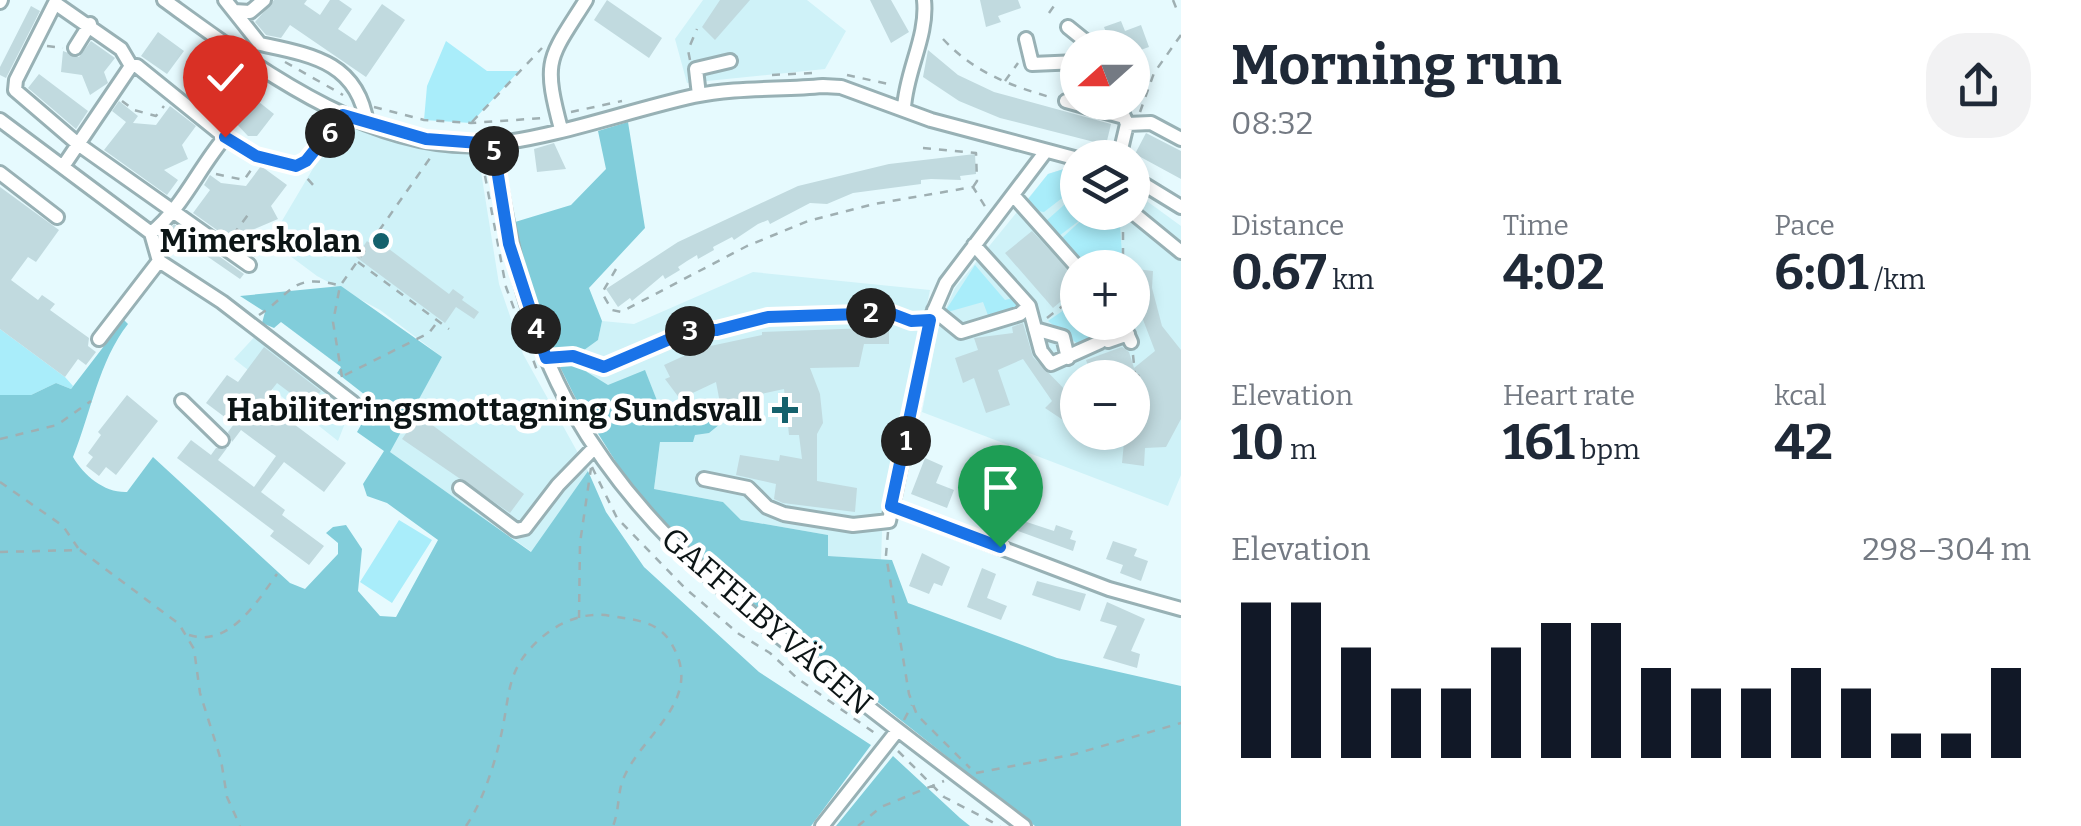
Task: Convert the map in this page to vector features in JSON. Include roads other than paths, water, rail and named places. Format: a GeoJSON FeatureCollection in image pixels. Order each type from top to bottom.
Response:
{"type":"FeatureCollection","features":[{"type":"Feature","properties":{"kind":"street"},"geometry":{"type":"LineString","coordinates":[[164,0],[228,46],[343,115],[441,142],[487,144],[698,95],[842,87],[1060,156]]}},
{"type":"Feature","properties":{"kind":"street"},"geometry":{"type":"LineString","coordinates":[[229,6],[250,12],[264,0]]}},
{"type":"Feature","properties":{"kind":"street"},"geometry":{"type":"LineString","coordinates":[[562,128],[550,71],[552,50],[586,0]]}},
{"type":"Feature","properties":{"kind":"street"},"geometry":{"type":"LineString","coordinates":[[904,108],[911,60],[923,29],[924,0]]}},
{"type":"Feature","properties":{"kind":"street"},"geometry":{"type":"LineString","coordinates":[[131,66],[121,50],[55,2],[15,90],[78,144],[249,265]]}},
{"type":"Feature","properties":{"kind":"street"},"geometry":{"type":"LineString","coordinates":[[229,6],[260,44],[305,51],[352,81],[364,105],[367,124]]}},
{"type":"Feature","properties":{"kind":"street"},"geometry":{"type":"LineString","coordinates":[[75,48],[90,24]]}},
{"type":"Feature","properties":{"kind":"street"},"geometry":{"type":"LineString","coordinates":[[1068,27],[1072,30]]}},
{"type":"Feature","properties":{"kind":"street"},"geometry":{"type":"LineString","coordinates":[[1026,39],[1028,57],[1039,66],[1060,64]]}},
{"type":"Feature","properties":{"kind":"street"},"geometry":{"type":"LineString","coordinates":[[698,95],[696,69],[730,61]]}},
{"type":"Feature","properties":{"kind":"street"},"geometry":{"type":"LineString","coordinates":[[64,165],[131,66]]}},
{"type":"Feature","properties":{"kind":"street"},"geometry":{"type":"LineString","coordinates":[[131,66],[138,66],[225,137],[256,156]]}},
{"type":"Feature","properties":{"kind":"street"},"geometry":{"type":"LineString","coordinates":[[0,120],[151,233],[159,261],[339,382],[352,403]]}},
{"type":"Feature","properties":{"kind":"street"},"geometry":{"type":"LineString","coordinates":[[1126,120],[1151,123],[1181,139]]}},
{"type":"Feature","properties":{"kind":"street"},"geometry":{"type":"LineString","coordinates":[[1124,140],[1129,121]]}},
{"type":"Feature","properties":{"kind":"street"},"geometry":{"type":"LineString","coordinates":[[151,233],[174,212],[225,137]]}},
{"type":"Feature","properties":{"kind":"street","name":"GAFFELBYVÄGEN"},"geometry":{"type":"LineString","coordinates":[[487,144],[539,358],[591,456],[680,554],[892,737],[966,775],[1024,826]]}},
{"type":"Feature","properties":{"kind":"street"},"geometry":{"type":"LineString","coordinates":[[704,480],[748,488],[767,507],[784,514],[853,525],[889,521],[932,315],[946,283],[1046,152]]}},
{"type":"Feature","properties":{"kind":"street"},"geometry":{"type":"LineString","coordinates":[[0,173],[57,217]]}},
{"type":"Feature","properties":{"kind":"street"},"geometry":{"type":"LineString","coordinates":[[1150,187],[1181,207]]}},
{"type":"Feature","properties":{"kind":"street"},"geometry":{"type":"LineString","coordinates":[[1012,195],[1062,250]]}},
{"type":"Feature","properties":{"kind":"street"},"geometry":{"type":"LineString","coordinates":[[1150,227],[1181,252]]}},
{"type":"Feature","properties":{"kind":"street"},"geometry":{"type":"LineString","coordinates":[[974,246],[1028,306],[1041,351],[1050,364],[1107,340]]}},
{"type":"Feature","properties":{"kind":"street"},"geometry":{"type":"LineString","coordinates":[[98,339],[159,261]]}},
{"type":"Feature","properties":{"kind":"street"},"geometry":{"type":"LineString","coordinates":[[604,367],[691,330],[717,330],[768,317],[890,313],[911,321],[932,315],[962,332],[1020,314],[1028,306]]}},
{"type":"Feature","properties":{"kind":"street"},"geometry":{"type":"LineString","coordinates":[[1035,329],[1063,336],[1068,358]]}},
{"type":"Feature","properties":{"kind":"street"},"geometry":{"type":"LineString","coordinates":[[182,401],[222,440]]}},
{"type":"Feature","properties":{"kind":"street"},"geometry":{"type":"LineString","coordinates":[[460,488],[516,530],[525,528],[591,456]]}},
{"type":"Feature","properties":{"kind":"street"},"geometry":{"type":"LineString","coordinates":[[891,506],[1110,589],[1181,609]]}},
{"type":"Feature","properties":{"kind":"street"},"geometry":{"type":"LineString","coordinates":[[822,826],[892,737]]}},
{"type":"Feature","properties":{"kind":"place","name":"Mimerskolan"},"geometry":{"type":"Point","coordinates":[381,241]}},
{"type":"Feature","properties":{"kind":"place","name":"Habiliteringsmottagning Sundsvall"},"geometry":{"type":"Point","coordinates":[785,410]}}]}
